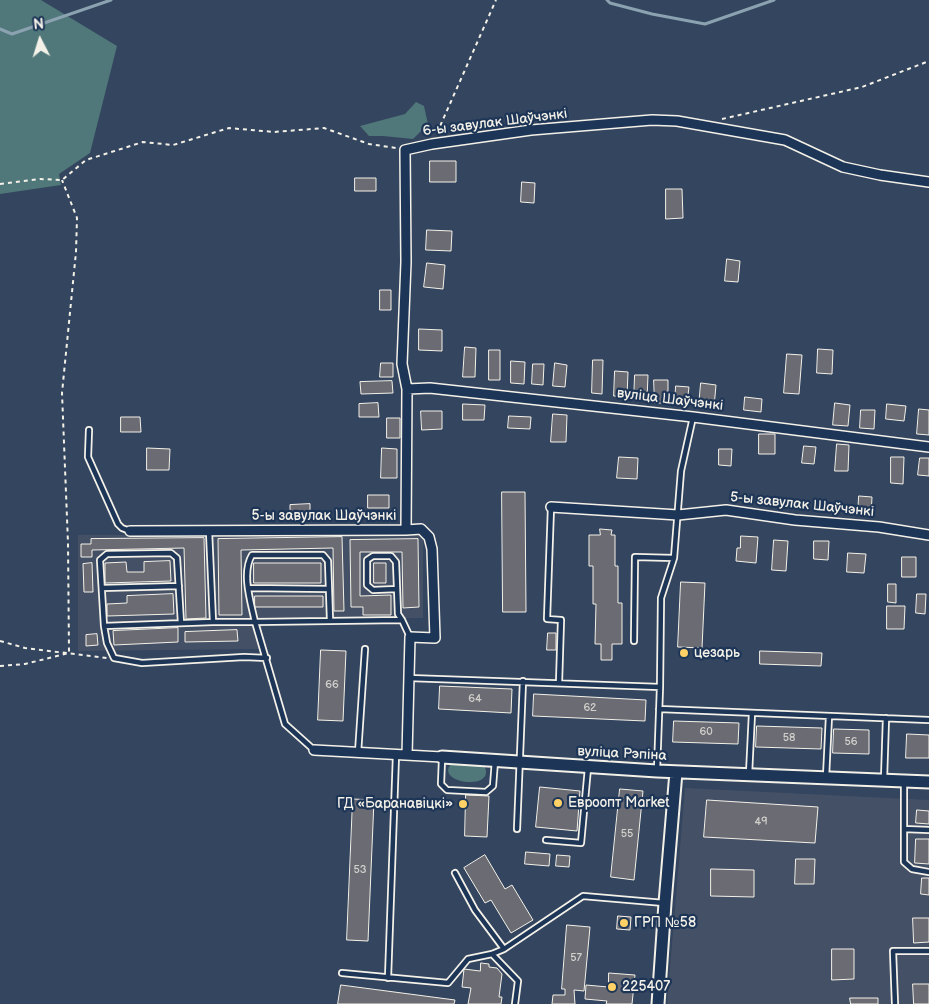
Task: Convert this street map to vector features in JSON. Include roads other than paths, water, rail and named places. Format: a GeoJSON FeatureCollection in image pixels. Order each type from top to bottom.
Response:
{"type":"FeatureCollection","features":[{"type":"Feature","properties":{"kind":"street","name":"6-ы завулак Шаўчэнкі"},"geometry":{"type":"LineString","coordinates":[[407,389],[402,364],[406,262],[405,150],[432,144],[531,130],[652,120],[677,121],[785,140],[843,167],[880,175],[929,182]]}},
{"type":"Feature","properties":{"kind":"street","name":"вуліца Шаўчэнкі"},"geometry":{"type":"LineString","coordinates":[[407,389],[440,389],[694,417],[929,448]]}},
{"type":"Feature","properties":{"kind":"street","name":"5-ы завулак Шаўчэнкі"},"geometry":{"type":"LineString","coordinates":[[130,531],[406,530],[407,389]]}},
{"type":"Feature","properties":{"kind":"street","name":"5-ы завулак Шаўчэнкі"},"geometry":{"type":"LineString","coordinates":[[551,507],[678,515],[726,510],[795,520],[880,527],[929,535]]}},
{"type":"Feature","properties":{"kind":"street"},"geometry":{"type":"LineString","coordinates":[[406,530],[421,529],[428,537],[432,549],[435,638],[410,637],[407,755]]}},
{"type":"Feature","properties":{"kind":"street","name":"вуліца Рэпіна"},"geometry":{"type":"LineString","coordinates":[[314,750],[676,772],[929,782]]}},
{"type":"Feature","properties":{"kind":"street"},"geometry":{"type":"LineString","coordinates":[[658,1004],[676,772]]}},
{"type":"Feature","properties":{"kind":"lane"},"geometry":{"type":"LineString","coordinates":[[657,771],[661,598],[674,558],[681,472],[694,417]]}},
{"type":"Feature","properties":{"kind":"lane"},"geometry":{"type":"LineString","coordinates":[[89,430],[88,457],[118,524],[130,531]]}},
{"type":"Feature","properties":{"kind":"lane"},"geometry":{"type":"LineString","coordinates":[[551,507],[547,619],[561,620],[559,683]]}},
{"type":"Feature","properties":{"kind":"lane"},"geometry":{"type":"LineString","coordinates":[[209,530],[213,622]]}},
{"type":"Feature","properties":{"kind":"lane"},"geometry":{"type":"LineString","coordinates":[[181,623],[177,558],[171,553],[106,554],[100,560],[104,626],[114,658],[142,663],[244,657],[267,658]]}},
{"type":"Feature","properties":{"kind":"lane"},"geometry":{"type":"LineString","coordinates":[[314,750],[285,724],[255,622],[247,563],[252,555],[323,555],[328,560],[330,620]]}},
{"type":"Feature","properties":{"kind":"lane"},"geometry":{"type":"LineString","coordinates":[[397,589],[373,590],[367,585],[367,560],[373,556],[391,556],[396,562],[398,614],[410,637]]}},
{"type":"Feature","properties":{"kind":"lane"},"geometry":{"type":"LineString","coordinates":[[634,641],[635,557],[674,558]]}},
{"type":"Feature","properties":{"kind":"lane"},"geometry":{"type":"LineString","coordinates":[[102,588],[179,586]]}},
{"type":"Feature","properties":{"kind":"lane"},"geometry":{"type":"LineString","coordinates":[[249,588],[329,589]]}},
{"type":"Feature","properties":{"kind":"lane"},"geometry":{"type":"LineString","coordinates":[[104,626],[213,622],[402,620]]}},
{"type":"Feature","properties":{"kind":"lane"},"geometry":{"type":"LineString","coordinates":[[358,753],[365,649]]}},
{"type":"Feature","properties":{"kind":"lane"},"geometry":{"type":"LineString","coordinates":[[409,678],[660,687]]}},
{"type":"Feature","properties":{"kind":"lane"},"geometry":{"type":"LineString","coordinates":[[517,829],[523,681]]}},
{"type":"Feature","properties":{"kind":"lane"},"geometry":{"type":"LineString","coordinates":[[659,709],[929,720]]}},
{"type":"Feature","properties":{"kind":"lane"},"geometry":{"type":"LineString","coordinates":[[749,775],[752,713]]}},
{"type":"Feature","properties":{"kind":"lane"},"geometry":{"type":"LineString","coordinates":[[826,778],[829,716]]}},
{"type":"Feature","properties":{"kind":"lane"},"geometry":{"type":"LineString","coordinates":[[884,780],[886,718]]}},
{"type":"Feature","properties":{"kind":"lane"},"geometry":{"type":"LineString","coordinates":[[388,978],[396,754]]}},
{"type":"Feature","properties":{"kind":"lane"},"geometry":{"type":"LineString","coordinates":[[442,757],[441,784],[447,790],[486,792],[493,786],[495,761]]}},
{"type":"Feature","properties":{"kind":"lane"},"geometry":{"type":"LineString","coordinates":[[546,840],[581,843],[588,767]]}},
{"type":"Feature","properties":{"kind":"lane"},"geometry":{"type":"LineString","coordinates":[[904,781],[904,862],[912,869],[929,872]]}},
{"type":"Feature","properties":{"kind":"lane"},"geometry":{"type":"LineString","coordinates":[[904,829],[929,830]]}},
{"type":"Feature","properties":{"kind":"lane"},"geometry":{"type":"LineString","coordinates":[[454,873],[475,910],[504,948]]}},
{"type":"Feature","properties":{"kind":"lane"},"geometry":{"type":"LineString","coordinates":[[342,973],[448,983],[468,959],[492,954],[504,948],[583,896],[665,903]]}},
{"type":"Feature","properties":{"kind":"lane"},"geometry":{"type":"LineString","coordinates":[[895,1004],[893,951],[929,951]]}},
{"type":"Feature","properties":{"kind":"lane"},"geometry":{"type":"LineString","coordinates":[[492,954],[518,981],[515,1004]]}},
{"type":"Feature","properties":{"kind":"waterway"},"geometry":{"type":"LineString","coordinates":[[0,29],[12,34],[111,0]]}},
{"type":"Feature","properties":{"kind":"waterway"},"geometry":{"type":"LineString","coordinates":[[607,0],[610,3],[652,14],[705,24],[774,0]]}},
{"type":"Feature","properties":{"kind":"place","name":"цезарь"},"geometry":{"type":"Point","coordinates":[684,653]}},
{"type":"Feature","properties":{"kind":"place","name":"Евроопт Market"},"geometry":{"type":"Point","coordinates":[558,803]}},
{"type":"Feature","properties":{"kind":"place","name":"ГД «Баранавіцкі»"},"geometry":{"type":"Point","coordinates":[463,804]}},
{"type":"Feature","properties":{"kind":"place","name":"ГРП №58"},"geometry":{"type":"Point","coordinates":[624,923]}},
{"type":"Feature","properties":{"kind":"place","name":"225407"},"geometry":{"type":"Point","coordinates":[612,987]}}]}
